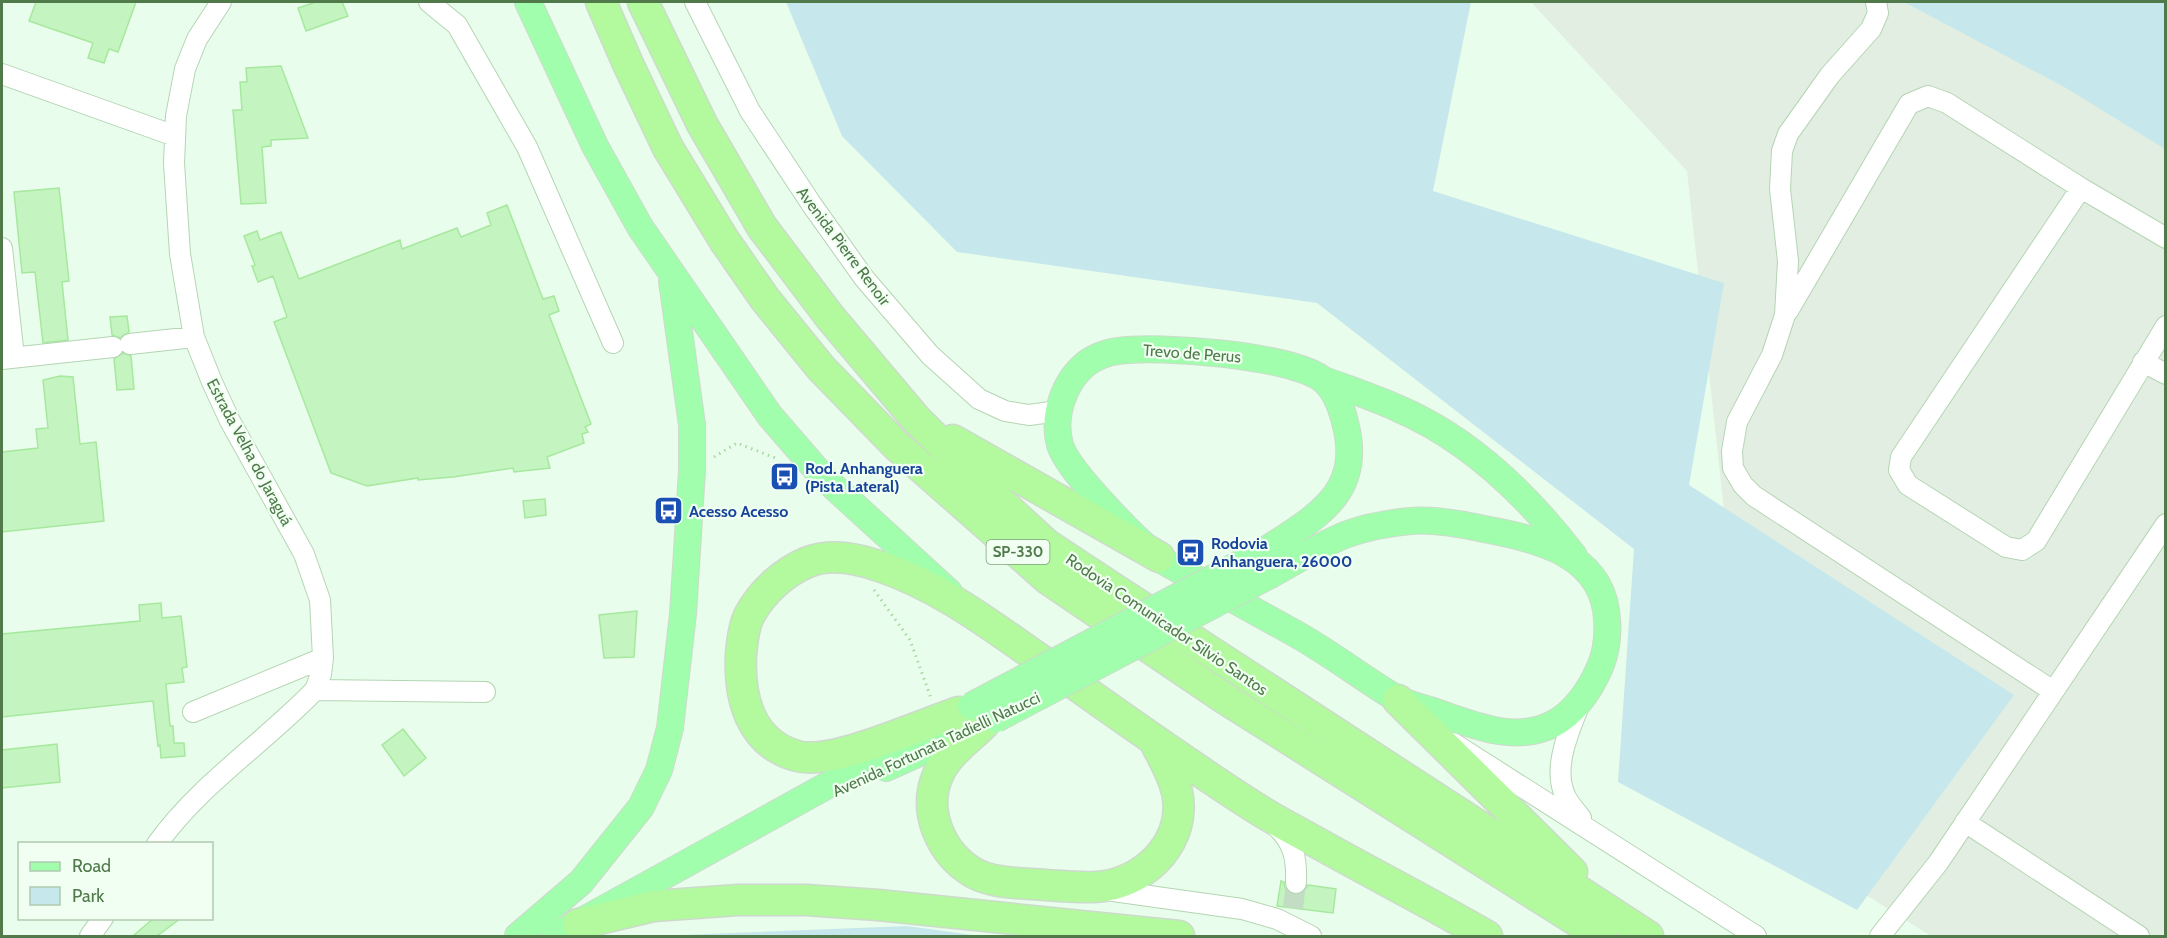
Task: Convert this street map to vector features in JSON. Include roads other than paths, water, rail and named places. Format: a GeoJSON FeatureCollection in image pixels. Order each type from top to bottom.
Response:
{"type":"FeatureCollection","features":[{"type":"Feature","properties":{"kind":"highway","name":"Rodovia Comunicador Silvio Santos"},"geometry":{"type":"LineString","coordinates":[[602,2],[628,64],[668,148],[723,240],[765,299],[821,368],[896,445],[1048,579],[1224,698],[1609,926],[1648,936]]}},
{"type":"Feature","properties":{"kind":"highway","name":"Rodovia Comunicador Silvio Santos"},"geometry":{"type":"LineString","coordinates":[[643,2],[702,124],[762,227],[830,317],[916,418],[996,498],[1046,544],[1239,672],[1609,926]]}},
{"type":"Feature","properties":{"kind":"highway"},"geometry":{"type":"LineString","coordinates":[[916,418],[1159,557]]}},
{"type":"Feature","properties":{"kind":"highway"},"geometry":{"type":"LineString","coordinates":[[970,716],[819,758],[798,757],[775,746],[761,734],[745,706],[740,668],[742,645],[749,615],[786,572],[810,561],[832,557],[851,558],[880,566],[969,610],[1261,812],[1487,936]]}},
{"type":"Feature","properties":{"kind":"highway"},"geometry":{"type":"LineString","coordinates":[[1398,700],[1425,726],[1609,926]]}},
{"type":"Feature","properties":{"kind":"highway"},"geometry":{"type":"LineString","coordinates":[[970,716],[938,775],[933,811],[936,828],[943,844],[962,865],[976,874],[1009,882],[1088,888],[1107,886],[1129,879],[1151,865],[1167,848],[1175,830],[1179,810],[1172,774],[1154,739]]}},
{"type":"Feature","properties":{"kind":"highway"},"geometry":{"type":"LineString","coordinates":[[566,930],[654,906],[738,900],[806,900],[878,905],[1179,936]]}},
{"type":"Feature","properties":{"kind":"main road"},"geometry":{"type":"LineString","coordinates":[[528,2],[595,146],[640,226],[671,275],[770,416],[822,476],[969,610]]}},
{"type":"Feature","properties":{"kind":"main road"},"geometry":{"type":"LineString","coordinates":[[518,936],[581,882],[641,807],[658,770],[669,728],[684,614],[692,471],[692,425],[671,275]]}},
{"type":"Feature","properties":{"kind":"main road","name":"Trevo de Perus"},"geometry":{"type":"LineString","coordinates":[[1398,700],[1311,643],[1159,557],[1117,517],[1074,469],[1061,450],[1058,411],[1069,383],[1088,363],[1113,351],[1139,349],[1249,357],[1307,372],[1398,408],[1467,449],[1517,492],[1551,527],[1578,561]]}},
{"type":"Feature","properties":{"kind":"main road"},"geometry":{"type":"LineString","coordinates":[[1269,562],[1321,513],[1339,492],[1348,468],[1350,439],[1340,403],[1324,380]]}},
{"type":"Feature","properties":{"kind":"main road"},"geometry":{"type":"LineString","coordinates":[[1269,562],[1379,525],[1415,520],[1460,524],[1509,533],[1553,547],[1578,561],[1592,575],[1605,600],[1608,625],[1606,653],[1597,675],[1581,701],[1568,714],[1551,725],[1527,732],[1490,730],[1398,700]]}},
{"type":"Feature","properties":{"kind":"main road","name":"Avenida Fortunata Tadielli Natucci"},"geometry":{"type":"LineString","coordinates":[[566,930],[757,825],[1269,562]]}},
{"type":"Feature","properties":{"kind":"street","name":"Estrada Velha do Jaraguá"},"geometry":{"type":"LineString","coordinates":[[221,2],[197,39],[185,69],[176,116],[174,163],[180,254],[195,337],[212,382],[230,421],[304,554],[320,600],[323,658],[321,674],[315,690]]}},
{"type":"Feature","properties":{"kind":"street"},"geometry":{"type":"LineString","coordinates":[[429,2],[457,25],[527,147],[613,344]]}},
{"type":"Feature","properties":{"kind":"street","name":"Avenida Pierre Renoir"},"geometry":{"type":"LineString","coordinates":[[695,2],[750,111],[806,196],[864,278],[930,355],[979,399],[1005,411],[1029,415],[1058,411]]}},
{"type":"Feature","properties":{"kind":"street"},"geometry":{"type":"LineString","coordinates":[[1785,315],[1788,261],[1780,189],[1782,151],[1788,134],[1830,75],[1871,29],[1878,13],[1876,2]]}},
{"type":"Feature","properties":{"kind":"street"},"geometry":{"type":"LineString","coordinates":[[2,74],[175,136]]}},
{"type":"Feature","properties":{"kind":"street"},"geometry":{"type":"LineString","coordinates":[[2053,691],[1754,496],[1743,485],[1733,468],[1732,451],[1737,422],[1772,355],[1785,315],[1910,104],[1928,96],[1947,103],[2166,238]]}},
{"type":"Feature","properties":{"kind":"street"},"geometry":{"type":"LineString","coordinates":[[2082,188],[1901,457],[1899,470],[1908,485],[2006,547],[2022,550],[2036,541],[2166,326]]}},
{"type":"Feature","properties":{"kind":"street"},"geometry":{"type":"LineString","coordinates":[[2,248],[8,358],[195,337]]}},
{"type":"Feature","properties":{"kind":"street"},"geometry":{"type":"LineString","coordinates":[[2143,362],[2166,374]]}},
{"type":"Feature","properties":{"kind":"street"},"geometry":{"type":"LineString","coordinates":[[1880,936],[1938,863],[2166,524]]}},
{"type":"Feature","properties":{"kind":"street"},"geometry":{"type":"LineString","coordinates":[[192,712],[323,658]]}},
{"type":"Feature","properties":{"kind":"street"},"geometry":{"type":"LineString","coordinates":[[158,842],[196,799],[315,690],[485,692]]}},
{"type":"Feature","properties":{"kind":"street"},"geometry":{"type":"LineString","coordinates":[[1581,701],[1568,735],[1560,779],[1564,794],[1586,826]]}},
{"type":"Feature","properties":{"kind":"street"},"geometry":{"type":"LineString","coordinates":[[1425,726],[1502,772],[1756,936]]}},
{"type":"Feature","properties":{"kind":"street"},"geometry":{"type":"LineString","coordinates":[[1261,812],[1286,835],[1292,845],[1297,865],[1296,883]]}},
{"type":"Feature","properties":{"kind":"street"},"geometry":{"type":"LineString","coordinates":[[1965,822],[2139,936]]}},
{"type":"Feature","properties":{"kind":"street"},"geometry":{"type":"LineString","coordinates":[[1088,888],[1242,909],[1263,914],[1291,916],[1311,936]]}},
{"type":"Feature","properties":{"kind":"street"},"geometry":{"type":"LineString","coordinates":[[90,936],[102,920]]}},
{"type":"Feature","properties":{"kind":"tunnel"},"geometry":{"type":"LineString","coordinates":[[1293,908],[1296,883]]}},
{"type":"Feature","properties":{"kind":"place","name":"Rod. Anhanguera (Pista Lateral)"},"geometry":{"type":"Point","coordinates":[784,477]}},
{"type":"Feature","properties":{"kind":"place","name":"Acesso Acesso"},"geometry":{"type":"Point","coordinates":[668,511]}},
{"type":"Feature","properties":{"kind":"place","name":"Rodovia Anhanguera, 26000"},"geometry":{"type":"Point","coordinates":[1190,552]}}]}
